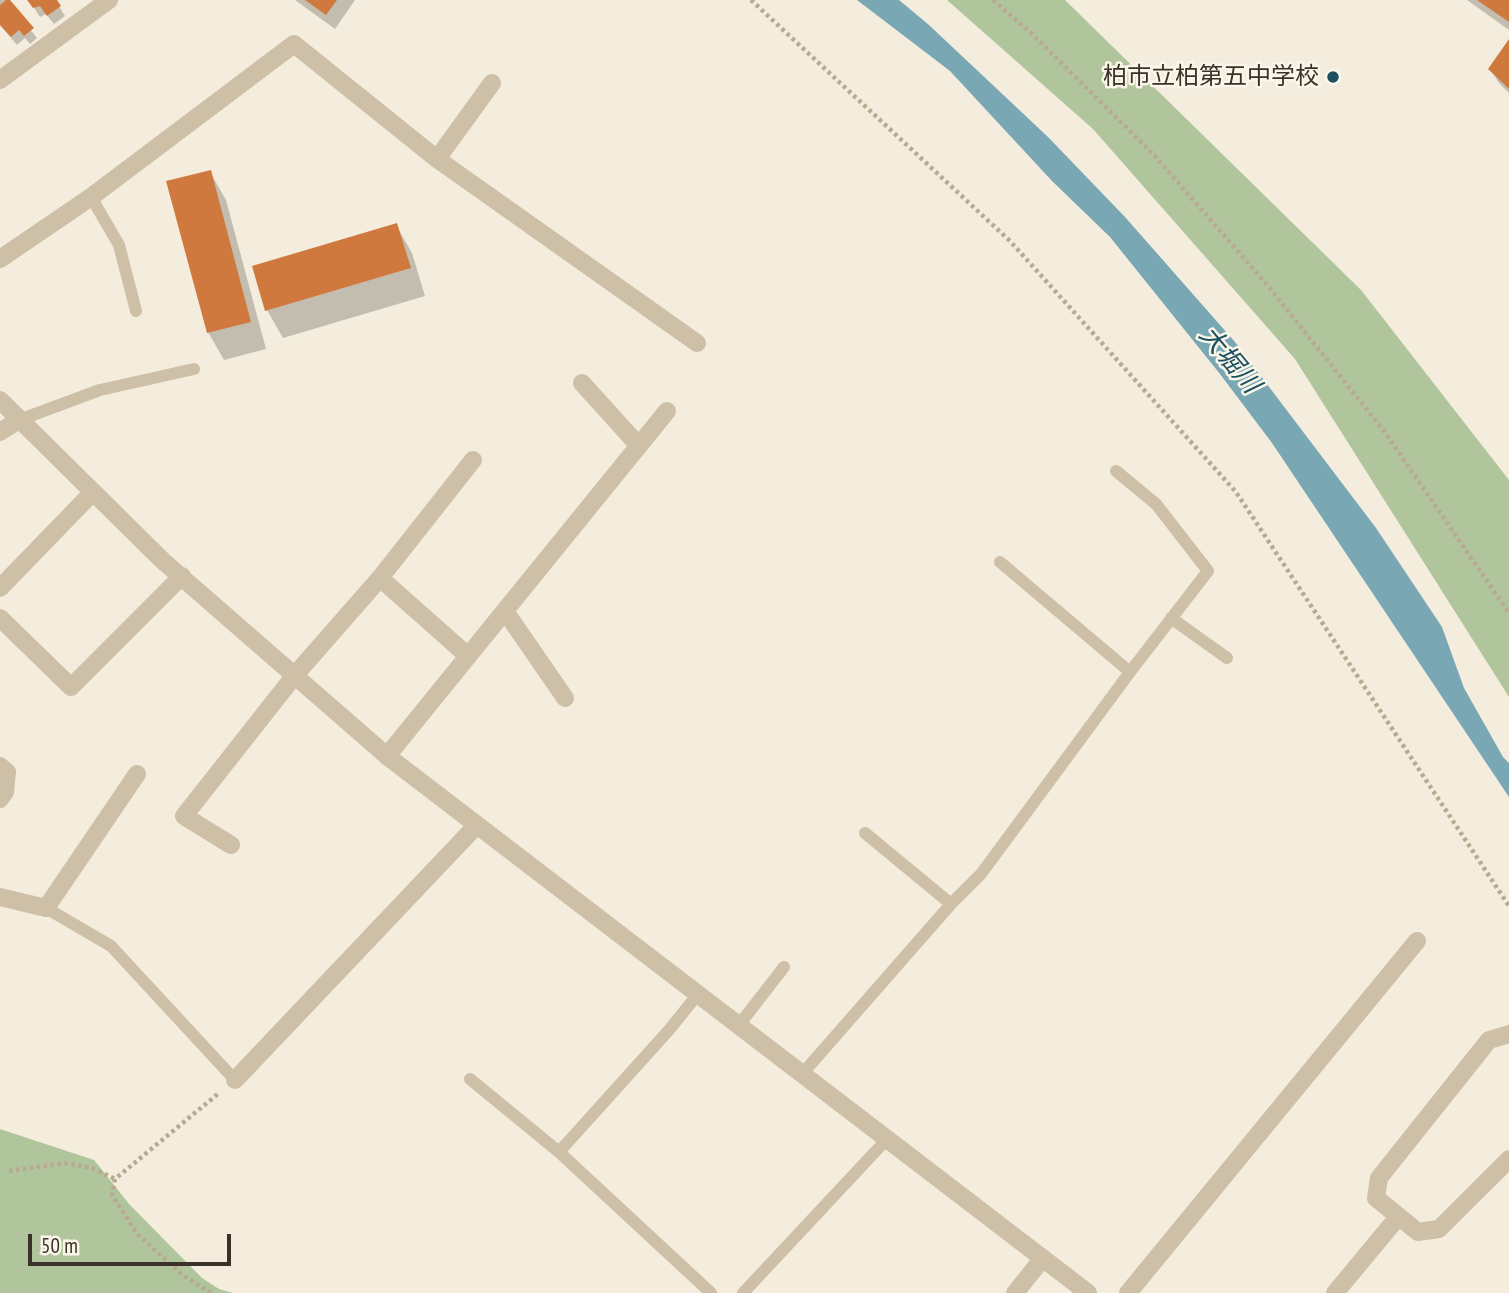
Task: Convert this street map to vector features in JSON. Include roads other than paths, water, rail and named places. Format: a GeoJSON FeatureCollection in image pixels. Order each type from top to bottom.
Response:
{"type":"FeatureCollection","features":[{"type":"Feature","properties":{"kind":"street"},"geometry":{"type":"LineString","coordinates":[[0,80],[108,0]]}},
{"type":"Feature","properties":{"kind":"street"},"geometry":{"type":"LineString","coordinates":[[0,259],[91,197],[294,44],[437,159],[697,343]]}},
{"type":"Feature","properties":{"kind":"street"},"geometry":{"type":"LineString","coordinates":[[437,159],[492,83]]}},
{"type":"Feature","properties":{"kind":"street"},"geometry":{"type":"LineString","coordinates":[[582,383],[639,446]]}},
{"type":"Feature","properties":{"kind":"street"},"geometry":{"type":"LineString","coordinates":[[0,400],[163,561],[387,756],[1088,1293]]}},
{"type":"Feature","properties":{"kind":"street"},"geometry":{"type":"LineString","coordinates":[[387,756],[667,411]]}},
{"type":"Feature","properties":{"kind":"street"},"geometry":{"type":"LineString","coordinates":[[0,432],[19,420]]}},
{"type":"Feature","properties":{"kind":"street"},"geometry":{"type":"LineString","coordinates":[[231,845],[184,816],[295,675],[380,578],[473,460]]}},
{"type":"Feature","properties":{"kind":"street"},"geometry":{"type":"LineString","coordinates":[[0,588],[93,492]]}},
{"type":"Feature","properties":{"kind":"street"},"geometry":{"type":"LineString","coordinates":[[0,618],[71,687],[182,576]]}},
{"type":"Feature","properties":{"kind":"street"},"geometry":{"type":"LineString","coordinates":[[380,578],[468,656]]}},
{"type":"Feature","properties":{"kind":"street"},"geometry":{"type":"LineString","coordinates":[[505,611],[565,698]]}},
{"type":"Feature","properties":{"kind":"street"},"geometry":{"type":"LineString","coordinates":[[0,766],[7,772],[5,792],[0,800]]}},
{"type":"Feature","properties":{"kind":"street"},"geometry":{"type":"LineString","coordinates":[[0,897],[46,908],[137,774]]}},
{"type":"Feature","properties":{"kind":"street"},"geometry":{"type":"LineString","coordinates":[[235,1080],[476,826]]}},
{"type":"Feature","properties":{"kind":"street"},"geometry":{"type":"LineString","coordinates":[[1128,1293],[1417,941]]}},
{"type":"Feature","properties":{"kind":"street"},"geometry":{"type":"LineString","coordinates":[[1509,1034],[1489,1040],[1379,1178],[1376,1198],[1418,1233],[1439,1228],[1509,1159]]}},
{"type":"Feature","properties":{"kind":"street"},"geometry":{"type":"LineString","coordinates":[[1335,1293],[1398,1217]]}},
{"type":"Feature","properties":{"kind":"street"},"geometry":{"type":"LineString","coordinates":[[1015,1293],[1043,1258]]}},
{"type":"Feature","properties":{"kind":"lane"},"geometry":{"type":"LineString","coordinates":[[91,197],[119,245],[136,311]]}},
{"type":"Feature","properties":{"kind":"lane"},"geometry":{"type":"LineString","coordinates":[[19,420],[100,390],[194,369]]}},
{"type":"Feature","properties":{"kind":"lane"},"geometry":{"type":"LineString","coordinates":[[803,1073],[950,904],[981,874],[1208,571],[1156,504],[1116,471]]}},
{"type":"Feature","properties":{"kind":"lane"},"geometry":{"type":"LineString","coordinates":[[1000,562],[1130,672]]}},
{"type":"Feature","properties":{"kind":"lane"},"geometry":{"type":"LineString","coordinates":[[1171,618],[1227,658]]}},
{"type":"Feature","properties":{"kind":"lane"},"geometry":{"type":"LineString","coordinates":[[865,833],[950,904]]}},
{"type":"Feature","properties":{"kind":"lane"},"geometry":{"type":"LineString","coordinates":[[46,908],[111,946],[235,1080]]}},
{"type":"Feature","properties":{"kind":"lane"},"geometry":{"type":"LineString","coordinates":[[739,1025],[784,967]]}},
{"type":"Feature","properties":{"kind":"lane"},"geometry":{"type":"LineString","coordinates":[[559,1152],[698,994]]}},
{"type":"Feature","properties":{"kind":"lane"},"geometry":{"type":"LineString","coordinates":[[470,1079],[559,1152],[711,1293]]}},
{"type":"Feature","properties":{"kind":"lane"},"geometry":{"type":"LineString","coordinates":[[743,1293],[888,1138]]}},
{"type":"Feature","properties":{"kind":"water","name":"大堀川"},"geometry":{"type":"Polygon","coordinates":[[[857,0],[899,0],[929,25],[1048,137],[1125,217],[1235,342],[1376,528],[1442,627],[1464,688],[1509,763],[1509,797],[1272,443],[1110,237],[1052,181],[950,71],[857,0]]]}},
{"type":"Feature","properties":{"kind":"place","name":"柏市立柏第五中学校"},"geometry":{"type":"Point","coordinates":[1333,77]}}]}
